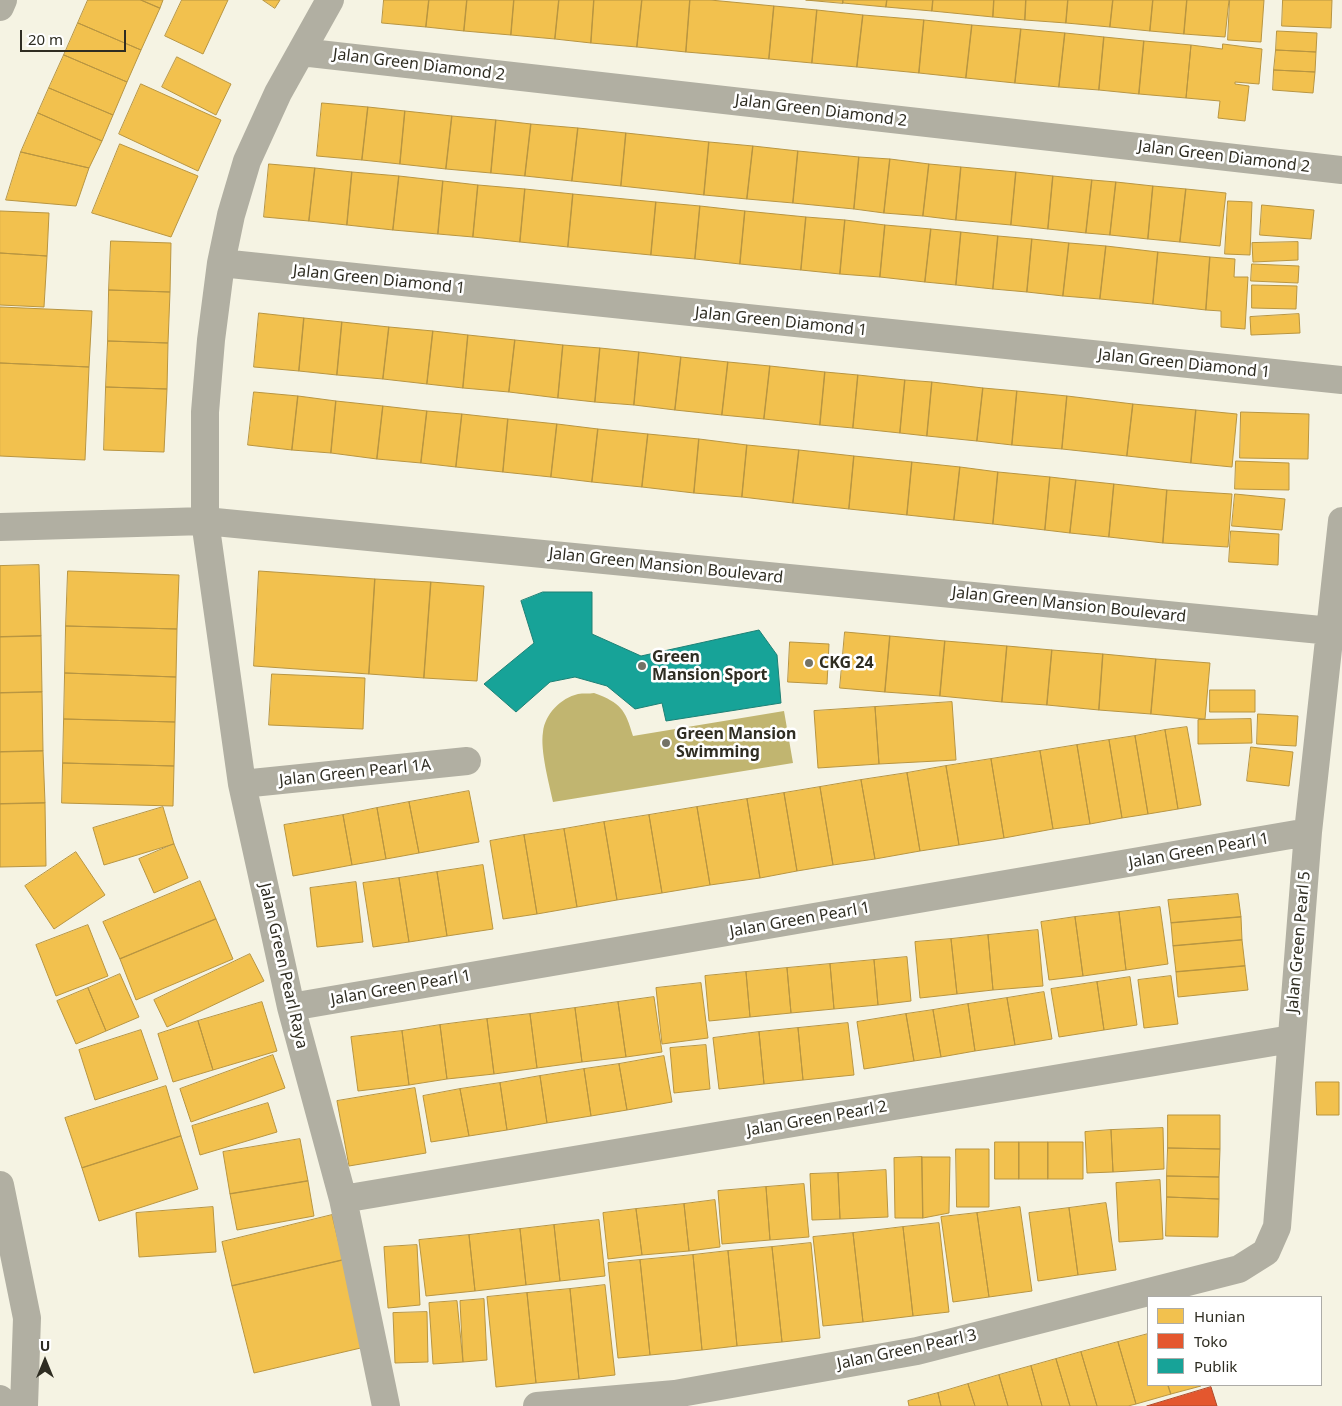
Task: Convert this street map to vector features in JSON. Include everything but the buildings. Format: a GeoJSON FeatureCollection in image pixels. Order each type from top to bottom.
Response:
{"type":"FeatureCollection","features":[{"type":"Feature","properties":{"kind":"street"},"geometry":{"type":"LineString","coordinates":[[0,7],[4,0]]}},
{"type":"Feature","properties":{"kind":"street","name":"Jalan Green Pearl Raya"},"geometry":{"type":"LineString","coordinates":[[330,0],[278,93],[247,161],[231,215],[221,263],[211,340],[206,412],[206,521],[242,784],[291,1007],[344,1199],[386,1406]]}},
{"type":"Feature","properties":{"kind":"street","name":"Jalan Green Diamond 2"},"geometry":{"type":"LineString","coordinates":[[301,52],[1342,170]]}},
{"type":"Feature","properties":{"kind":"street","name":"Jalan Green Diamond 1"},"geometry":{"type":"LineString","coordinates":[[221,263],[1342,380]]}},
{"type":"Feature","properties":{"kind":"street","name":"Jalan Green Mansion Boulevard"},"geometry":{"type":"LineString","coordinates":[[0,527],[206,521],[1331,631]]}},
{"type":"Feature","properties":{"kind":"street","name":"Jalan Green Pearl 5"},"geometry":{"type":"LineString","coordinates":[[1266,1252],[1276,1227],[1308,832],[1342,521]]}},
{"type":"Feature","properties":{"kind":"street","name":"Jalan Green Pearl 1A"},"geometry":{"type":"LineString","coordinates":[[242,784],[467,761]]}},
{"type":"Feature","properties":{"kind":"street","name":"Jalan Green Pearl 1"},"geometry":{"type":"LineString","coordinates":[[291,1007],[1308,832]]}},
{"type":"Feature","properties":{"kind":"street","name":"Jalan Green Pearl 2"},"geometry":{"type":"LineString","coordinates":[[344,1199],[1291,1039]]}},
{"type":"Feature","properties":{"kind":"street"},"geometry":{"type":"LineString","coordinates":[[0,1185],[27,1318],[24,1406]]}},
{"type":"Feature","properties":{"kind":"street","name":"Jalan Green Pearl 3"},"geometry":{"type":"LineString","coordinates":[[537,1406],[675,1394],[917,1351],[1239,1270],[1266,1252]]}},
{"type":"Feature","properties":{"kind":"street"},"geometry":{"type":"LineString","coordinates":[[0,1399],[5,1406]]}},
{"type":"Feature","properties":{"kind":"shaded area","name":"Green Mansion Swimming"},"geometry":{"type":"Polygon","coordinates":[[[594,693],[610,700],[621,708],[633,736],[784,711],[793,763],[553,802],[545,767],[542,739],[544,725],[550,713],[566,699],[578,694],[594,693]]]}},
{"type":"Feature","properties":{"kind":"place","name":"CKG 24"},"geometry":{"type":"Point","coordinates":[809,663]}},
{"type":"Feature","properties":{"kind":"place","name":"Green Mansion Sport"},"geometry":{"type":"Point","coordinates":[642,666]}},
{"type":"Feature","properties":{"kind":"place","name":"Green Mansion Swimming"},"geometry":{"type":"Point","coordinates":[666,743]}}]}
